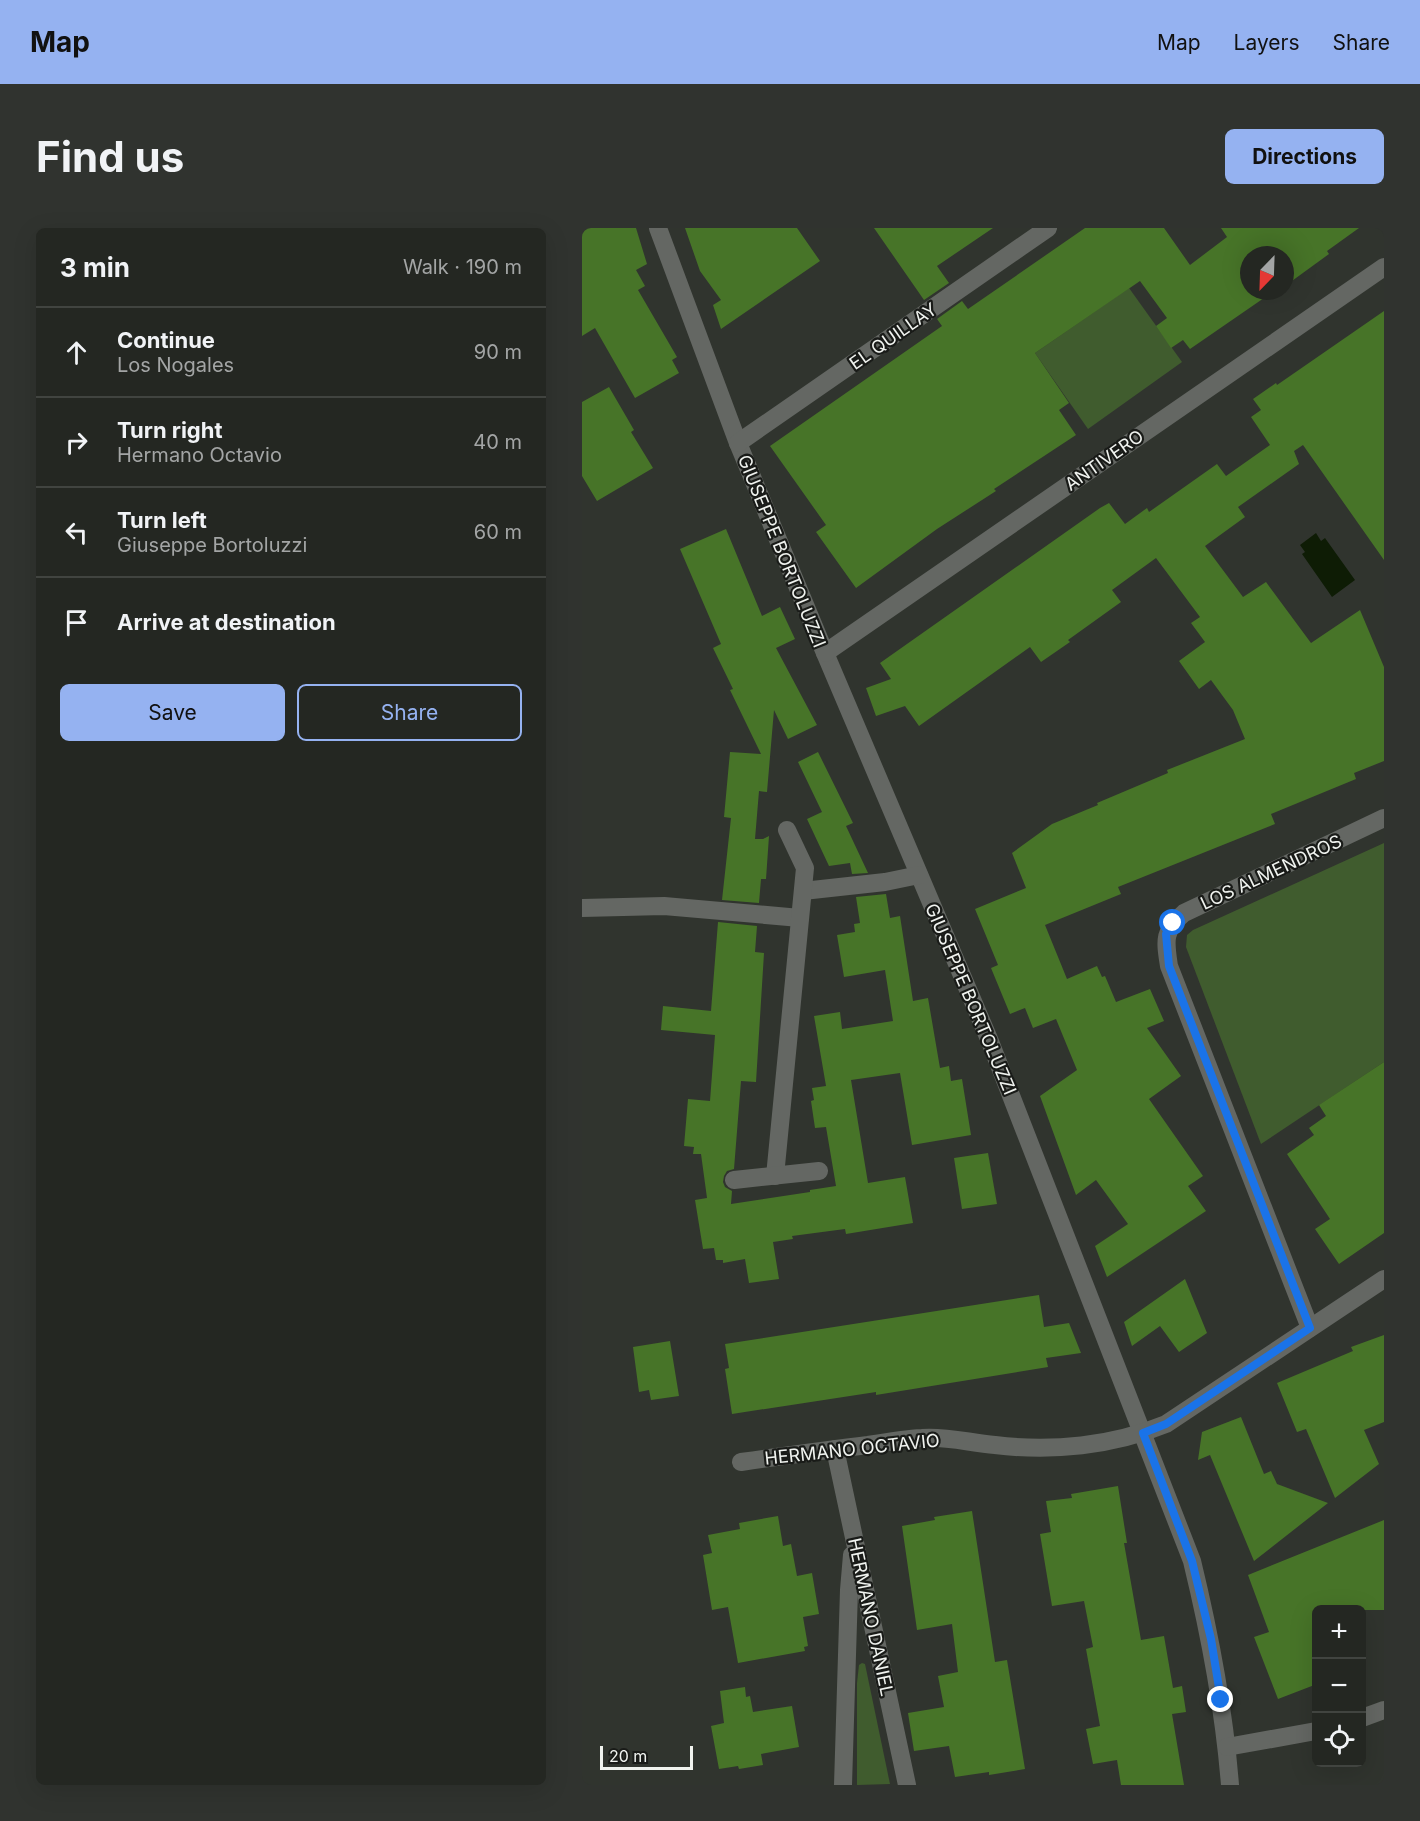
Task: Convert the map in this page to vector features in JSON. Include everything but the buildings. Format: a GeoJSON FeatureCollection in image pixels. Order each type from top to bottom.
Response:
{"type":"FeatureCollection","features":[{"type":"Feature","properties":{"kind":"street","name":"GIUSEPPE BORTOLUZZI"},"geometry":{"type":"LineString","coordinates":[[658,228],[738,443],[989,1039],[1192,1561],[1211,1639],[1227,1747],[1230,1785]]}},
{"type":"Feature","properties":{"kind":"street","name":"EL QUILLAY"},"geometry":{"type":"LineString","coordinates":[[738,443],[1048,228]]}},
{"type":"Feature","properties":{"kind":"street","name":"ANTIVERO"},"geometry":{"type":"LineString","coordinates":[[825,653],[1384,267]]}},
{"type":"Feature","properties":{"kind":"street","name":"LOS ALMENDROS"},"geometry":{"type":"LineString","coordinates":[[1310,1328],[1169,966],[1166,934],[1173,923],[1184,913],[1384,818]]}},
{"type":"Feature","properties":{"kind":"street"},"geometry":{"type":"LineString","coordinates":[[775,1176],[805,867],[787,830]]}},
{"type":"Feature","properties":{"kind":"street"},"geometry":{"type":"LineString","coordinates":[[803,891],[885,882],[919,874]]}},
{"type":"Feature","properties":{"kind":"street"},"geometry":{"type":"LineString","coordinates":[[582,908],[664,906],[800,918]]}},
{"type":"Feature","properties":{"kind":"street"},"geometry":{"type":"LineString","coordinates":[[734,1180],[819,1171]]}},
{"type":"Feature","properties":{"kind":"street","name":"HERMANO OCTAVIO"},"geometry":{"type":"LineString","coordinates":[[741,1462],[923,1438],[954,1438],[1015,1447],[1075,1446],[1143,1433],[1166,1424],[1384,1279]]}},
{"type":"Feature","properties":{"kind":"street","name":"HERMANO DANIEL"},"geometry":{"type":"LineString","coordinates":[[836,1449],[907,1785]]}},
{"type":"Feature","properties":{"kind":"street"},"geometry":{"type":"LineString","coordinates":[[843,1785],[849,1590],[854,1538]]}},
{"type":"Feature","properties":{"kind":"street"},"geometry":{"type":"LineString","coordinates":[[1366,1717],[1384,1710]]}},
{"type":"Feature","properties":{"kind":"street"},"geometry":{"type":"LineString","coordinates":[[1227,1747],[1312,1732]]}},
{"type":"Feature","properties":{"kind":"green space"},"geometry":{"type":"Polygon","coordinates":[[[1129,288],[1182,362],[1088,429],[1035,353],[1129,288]]]}},
{"type":"Feature","properties":{"kind":"green space"},"geometry":{"type":"Polygon","coordinates":[[[1384,843],[1384,1062],[1261,1144],[1186,947],[1187,935],[1193,930],[1384,843]]]}},
{"type":"Feature","properties":{"kind":"green space"},"geometry":{"type":"Polygon","coordinates":[[[865,1664],[890,1784],[857,1785],[857,1683],[859,1665],[865,1664]]]}},
{"type":"Feature","properties":{"kind":"shaded area"},"geometry":{"type":"Polygon","coordinates":[[[1316,533],[1321,541],[1325,538],[1355,580],[1332,597],[1302,554],[1305,552],[1300,545],[1316,533]]]}},
{"type":"Feature","properties":{"kind":"route"},"geometry":{"type":"LineString","coordinates":[[1173,923],[1166,934],[1169,966],[1310,1328],[1166,1424],[1143,1433],[1192,1561],[1211,1639],[1221,1700]]}}]}
